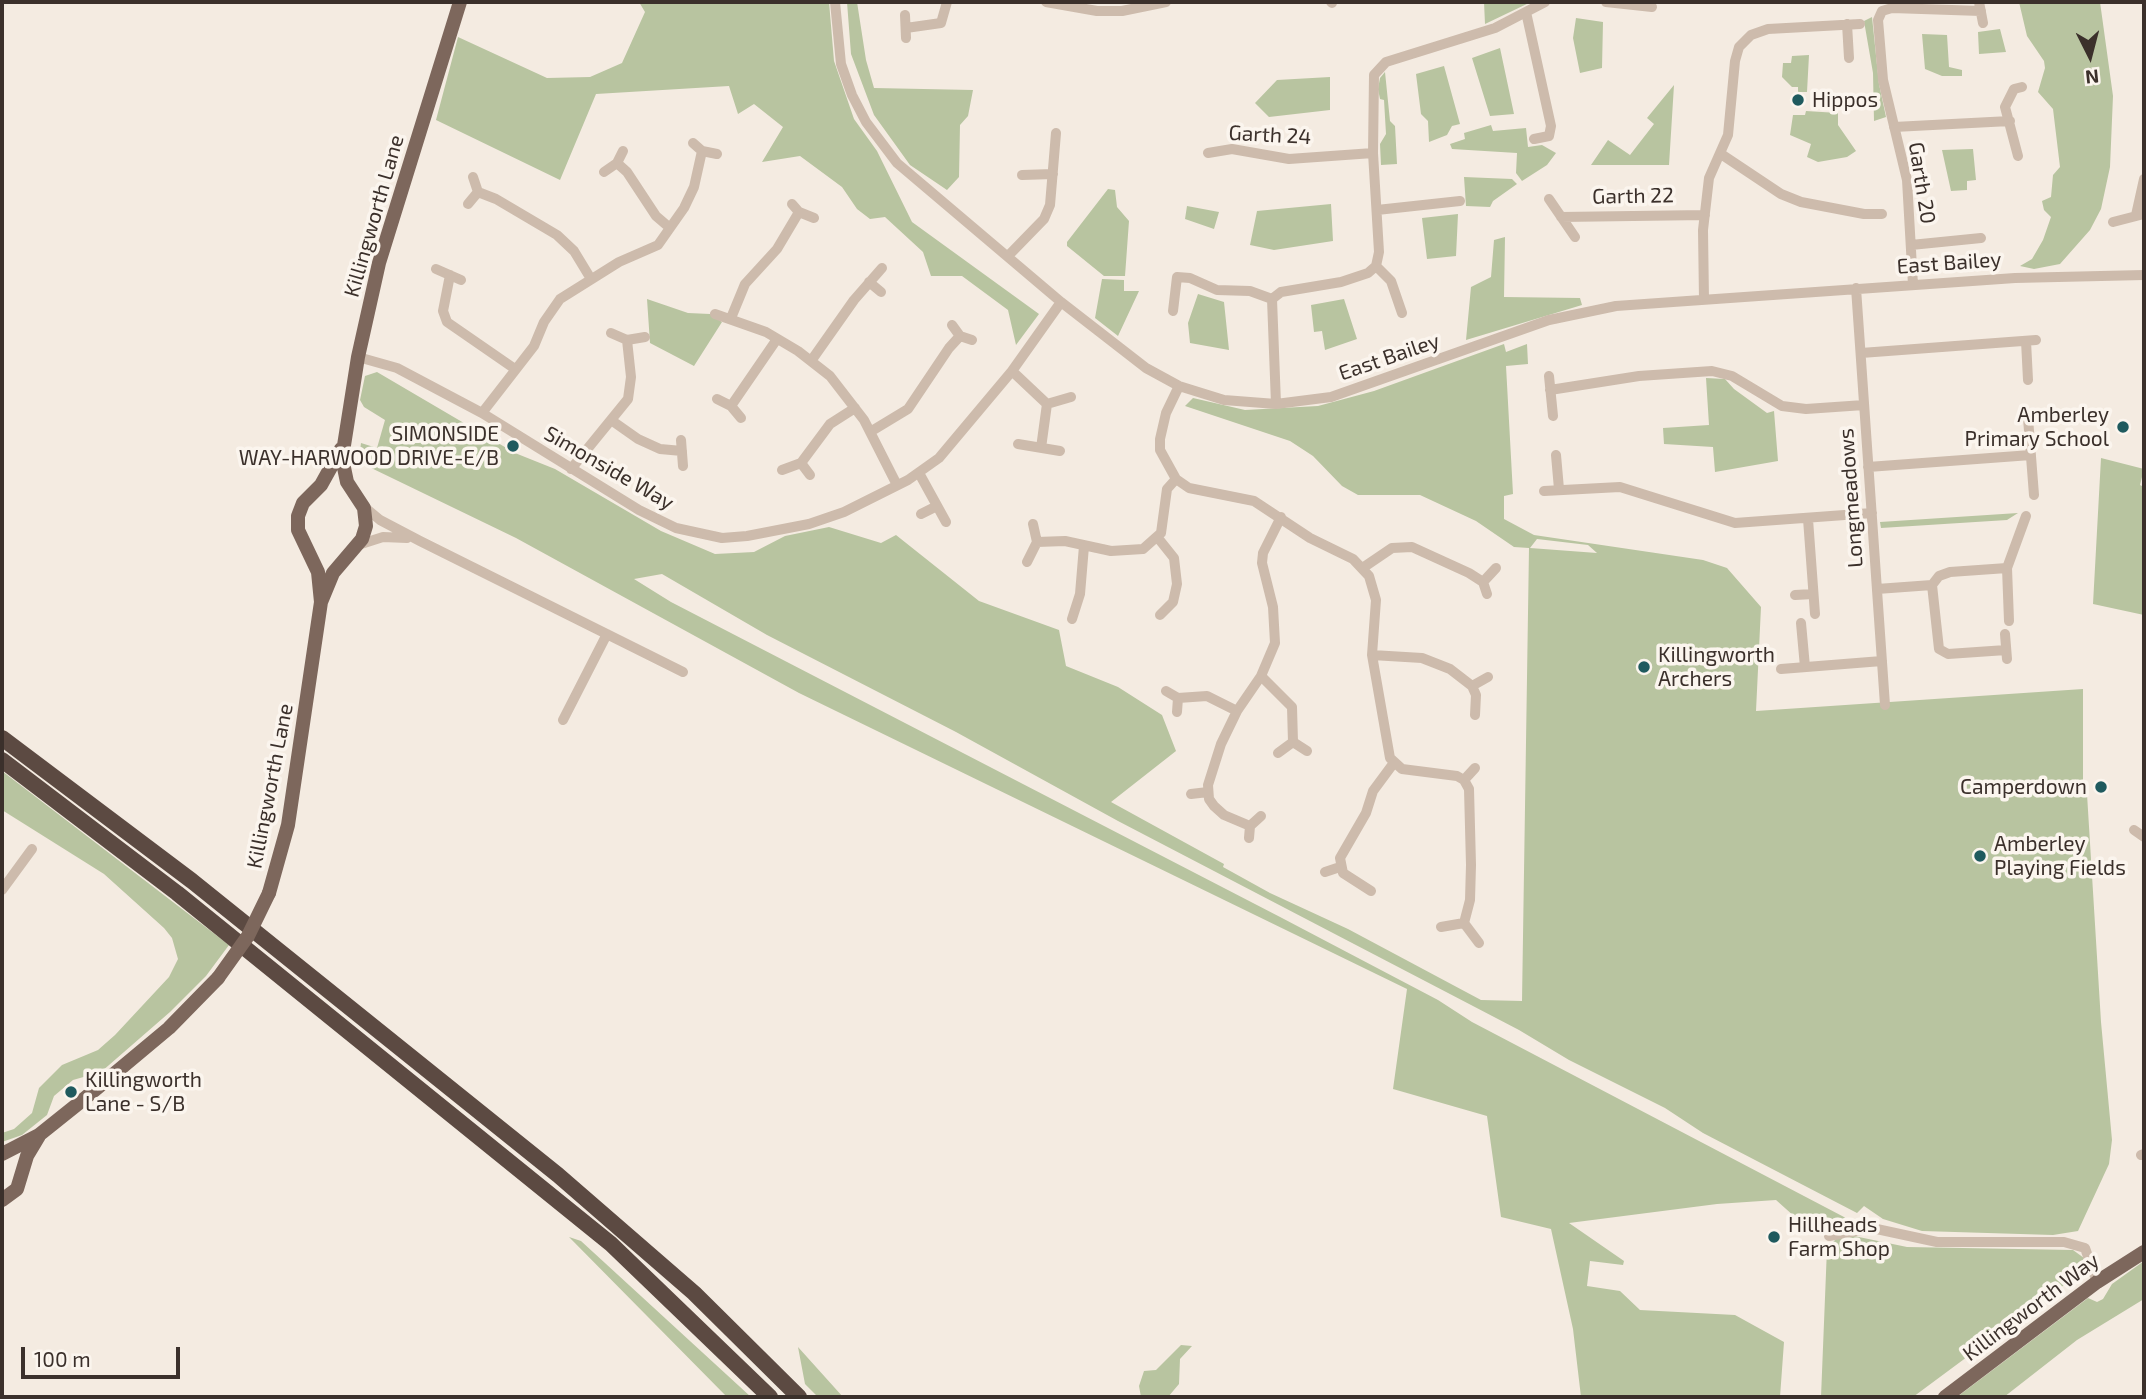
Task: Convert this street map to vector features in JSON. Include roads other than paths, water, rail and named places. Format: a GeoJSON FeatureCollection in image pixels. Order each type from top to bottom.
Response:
{"type":"FeatureCollection","features":[{"type":"Feature","properties":{"kind":"highway"},"geometry":{"type":"LineString","coordinates":[[2,738],[191,881],[568,1183],[694,1293],[799,1397]]}},
{"type":"Feature","properties":{"kind":"highway"},"geometry":{"type":"LineString","coordinates":[[2,760],[177,893],[564,1205],[677,1305],[770,1397]]}},
{"type":"Feature","properties":{"kind":"main road","name":"Killingworth Lane"},"geometry":{"type":"LineString","coordinates":[[342,446],[379,263],[460,2]]}},
{"type":"Feature","properties":{"kind":"main road"},"geometry":{"type":"LineString","coordinates":[[321,602],[318,572],[299,530],[298,516],[303,503],[316,491],[342,446]]}},
{"type":"Feature","properties":{"kind":"main road"},"geometry":{"type":"LineString","coordinates":[[321,602],[333,573],[354,548],[366,526],[359,501],[345,475],[342,446]]}},
{"type":"Feature","properties":{"kind":"main road"},"geometry":{"type":"LineString","coordinates":[[316,491],[338,488],[359,501]]}},
{"type":"Feature","properties":{"kind":"main road"},"geometry":{"type":"LineString","coordinates":[[307,545],[328,556],[354,548]]}},
{"type":"Feature","properties":{"kind":"main road","name":"Killingworth Lane"},"geometry":{"type":"LineString","coordinates":[[39,1135],[160,1036],[218,978],[248,936],[269,892],[288,825],[321,602]]}},
{"type":"Feature","properties":{"kind":"main road"},"geometry":{"type":"LineString","coordinates":[[20,1177],[15,1164],[2,1155],[39,1135]]}},
{"type":"Feature","properties":{"kind":"main road"},"geometry":{"type":"LineString","coordinates":[[4,1199],[17,1189],[27,1156],[39,1135]]}},
{"type":"Feature","properties":{"kind":"main road","name":"Killingworth Way"},"geometry":{"type":"LineString","coordinates":[[1945,1397],[2097,1282],[2144,1252]]}},
{"type":"Feature","properties":{"kind":"street","name":"East Bailey"},"geometry":{"type":"LineString","coordinates":[[835,2],[841,64],[852,94],[873,133],[897,163],[1061,302],[1146,368],[1179,386],[1224,400],[1276,404],[1331,397],[1581,312],[1616,306],[2092,274],[2144,275]]}},
{"type":"Feature","properties":{"kind":"street"},"geometry":{"type":"LineString","coordinates":[[905,15],[906,33],[941,23],[947,2]]}},
{"type":"Feature","properties":{"kind":"street"},"geometry":{"type":"LineString","coordinates":[[1046,2],[1097,11],[1131,9],[1166,2]]}},
{"type":"Feature","properties":{"kind":"street"},"geometry":{"type":"LineString","coordinates":[[1402,313],[1391,281],[1376,266],[1374,75],[1386,62],[1495,28],[1545,2]]}},
{"type":"Feature","properties":{"kind":"street"},"geometry":{"type":"LineString","coordinates":[[1606,2],[1652,7]]}},
{"type":"Feature","properties":{"kind":"street","name":"Garth 20"},"geometry":{"type":"LineString","coordinates":[[1913,285],[1906,180],[1883,80],[1877,28],[1882,11],[1892,8],[1980,6],[1983,23]]}},
{"type":"Feature","properties":{"kind":"street"},"geometry":{"type":"LineString","coordinates":[[1526,12],[1551,127],[1549,136],[1534,139]]}},
{"type":"Feature","properties":{"kind":"street"},"geometry":{"type":"LineString","coordinates":[[1847,24],[1849,58]]}},
{"type":"Feature","properties":{"kind":"street","name":"Garth 22"},"geometry":{"type":"LineString","coordinates":[[1704,299],[1704,215],[1709,178],[1721,154],[1730,124],[1735,61],[1745,41],[1758,32],[1769,29],[1860,24]]}},
{"type":"Feature","properties":{"kind":"street"},"geometry":{"type":"LineString","coordinates":[[2018,156],[2006,107],[2007,99],[2014,89],[2022,87]]}},
{"type":"Feature","properties":{"kind":"street","name":"Garth 20"},"geometry":{"type":"LineString","coordinates":[[1894,127],[2010,121]]}},
{"type":"Feature","properties":{"kind":"street"},"geometry":{"type":"LineString","coordinates":[[1008,256],[1044,219],[1050,205],[1056,132]]}},
{"type":"Feature","properties":{"kind":"street"},"geometry":{"type":"LineString","coordinates":[[693,143],[702,151],[717,154]]}},
{"type":"Feature","properties":{"kind":"street","name":"Garth 24"},"geometry":{"type":"LineString","coordinates":[[1208,153],[1232,149],[1289,159],[1373,153]]}},
{"type":"Feature","properties":{"kind":"street"},"geometry":{"type":"LineString","coordinates":[[604,172],[617,163],[623,151]]}},
{"type":"Feature","properties":{"kind":"street"},"geometry":{"type":"LineString","coordinates":[[482,413],[534,346],[544,322],[560,299],[619,262],[658,245],[694,187],[702,151]]}},
{"type":"Feature","properties":{"kind":"street"},"geometry":{"type":"LineString","coordinates":[[1721,154],[1781,194],[1801,202],[1864,214],[1882,214]]}},
{"type":"Feature","properties":{"kind":"street"},"geometry":{"type":"LineString","coordinates":[[617,163],[627,172],[656,216],[670,228]]}},
{"type":"Feature","properties":{"kind":"street"},"geometry":{"type":"LineString","coordinates":[[1022,175],[1053,174]]}},
{"type":"Feature","properties":{"kind":"street"},"geometry":{"type":"LineString","coordinates":[[473,177],[478,192]]}},
{"type":"Feature","properties":{"kind":"street"},"geometry":{"type":"LineString","coordinates":[[2113,222],[2140,215],[2144,179]]}},
{"type":"Feature","properties":{"kind":"street"},"geometry":{"type":"LineString","coordinates":[[478,192],[496,199],[556,234],[574,251],[591,279]]}},
{"type":"Feature","properties":{"kind":"street"},"geometry":{"type":"LineString","coordinates":[[468,204],[478,192]]}},
{"type":"Feature","properties":{"kind":"street","name":"Garth 22"},"geometry":{"type":"LineString","coordinates":[[1549,199],[1575,237]]}},
{"type":"Feature","properties":{"kind":"street"},"geometry":{"type":"LineString","coordinates":[[1377,210],[1460,201]]}},
{"type":"Feature","properties":{"kind":"street"},"geometry":{"type":"LineString","coordinates":[[731,318],[745,284],[777,249],[795,208],[814,218]]}},
{"type":"Feature","properties":{"kind":"street","name":"Garth 22"},"geometry":{"type":"LineString","coordinates":[[1561,217],[1704,215]]}},
{"type":"Feature","properties":{"kind":"street","name":"Garth 20"},"geometry":{"type":"LineString","coordinates":[[1911,245],[1981,238]]}},
{"type":"Feature","properties":{"kind":"street"},"geometry":{"type":"LineString","coordinates":[[1272,299],[1281,292],[1354,278],[1368,273],[1376,266]]}},
{"type":"Feature","properties":{"kind":"street"},"geometry":{"type":"LineString","coordinates":[[811,361],[882,268]]}},
{"type":"Feature","properties":{"kind":"street"},"geometry":{"type":"LineString","coordinates":[[436,270],[461,280]]}},
{"type":"Feature","properties":{"kind":"street"},"geometry":{"type":"LineString","coordinates":[[450,275],[443,311],[447,322],[515,369]]}},
{"type":"Feature","properties":{"kind":"street"},"geometry":{"type":"LineString","coordinates":[[1173,311],[1174,284],[1177,277],[1190,278],[1217,290],[1250,291],[1272,299]]}},
{"type":"Feature","properties":{"kind":"street"},"geometry":{"type":"LineString","coordinates":[[869,282],[881,292]]}},
{"type":"Feature","properties":{"kind":"street","name":"Longmeadows"},"geometry":{"type":"LineString","coordinates":[[1856,288],[1885,705]]}},
{"type":"Feature","properties":{"kind":"street"},"geometry":{"type":"LineString","coordinates":[[1272,299],[1276,404]]}},
{"type":"Feature","properties":{"kind":"street","name":"Simonside Way"},"geometry":{"type":"LineString","coordinates":[[358,357],[397,368],[482,413],[570,469],[676,528],[722,538],[772,533],[844,512],[919,472],[957,440],[1012,371],[1061,302]]}},
{"type":"Feature","properties":{"kind":"street"},"geometry":{"type":"LineString","coordinates":[[715,314],[731,318],[777,339],[830,376],[870,432],[897,485]]}},
{"type":"Feature","properties":{"kind":"street"},"geometry":{"type":"LineString","coordinates":[[952,326],[960,337],[972,340]]}},
{"type":"Feature","properties":{"kind":"street"},"geometry":{"type":"LineString","coordinates":[[611,333],[627,340],[645,337]]}},
{"type":"Feature","properties":{"kind":"street"},"geometry":{"type":"LineString","coordinates":[[870,432],[893,421],[908,409],[949,348],[960,337]]}},
{"type":"Feature","properties":{"kind":"street"},"geometry":{"type":"LineString","coordinates":[[731,406],[777,339]]}},
{"type":"Feature","properties":{"kind":"street"},"geometry":{"type":"LineString","coordinates":[[570,469],[628,400],[631,388],[627,340]]}},
{"type":"Feature","properties":{"kind":"street"},"geometry":{"type":"LineString","coordinates":[[1860,353],[2031,340],[2028,380]]}},
{"type":"Feature","properties":{"kind":"street"},"geometry":{"type":"LineString","coordinates":[[1012,371],[1047,404]]}},
{"type":"Feature","properties":{"kind":"street"},"geometry":{"type":"LineString","coordinates":[[1550,390],[1639,376],[1712,371],[1732,376],[1782,406],[1807,409],[1864,405]]}},
{"type":"Feature","properties":{"kind":"street"},"geometry":{"type":"LineString","coordinates":[[1549,376],[1553,416]]}},
{"type":"Feature","properties":{"kind":"street"},"geometry":{"type":"LineString","coordinates":[[1179,386],[1166,413],[1160,439],[1160,450],[1176,479],[1189,488],[1254,500],[1310,538],[1364,567],[1376,600],[1372,655],[1386,743],[1393,764]]}},
{"type":"Feature","properties":{"kind":"street"},"geometry":{"type":"LineString","coordinates":[[1047,404],[1071,397]]}},
{"type":"Feature","properties":{"kind":"street"},"geometry":{"type":"LineString","coordinates":[[717,399],[731,406],[741,418]]}},
{"type":"Feature","properties":{"kind":"street"},"geometry":{"type":"LineString","coordinates":[[1041,448],[1047,404]]}},
{"type":"Feature","properties":{"kind":"street"},"geometry":{"type":"LineString","coordinates":[[782,470],[801,463],[830,424],[855,408]]}},
{"type":"Feature","properties":{"kind":"street"},"geometry":{"type":"LineString","coordinates":[[2028,418],[2034,495]]}},
{"type":"Feature","properties":{"kind":"street"},"geometry":{"type":"LineString","coordinates":[[611,420],[638,439],[660,449],[681,446],[683,466]]}},
{"type":"Feature","properties":{"kind":"street"},"geometry":{"type":"LineString","coordinates":[[1018,444],[1060,451]]}},
{"type":"Feature","properties":{"kind":"street"},"geometry":{"type":"LineString","coordinates":[[1556,455],[1559,489]]}},
{"type":"Feature","properties":{"kind":"street"},"geometry":{"type":"LineString","coordinates":[[1868,467],[2031,455]]}},
{"type":"Feature","properties":{"kind":"street"},"geometry":{"type":"LineString","coordinates":[[801,463],[810,475]]}},
{"type":"Feature","properties":{"kind":"street"},"geometry":{"type":"LineString","coordinates":[[919,472],[946,522]]}},
{"type":"Feature","properties":{"kind":"street"},"geometry":{"type":"LineString","coordinates":[[1037,542],[1065,541],[1122,552],[1143,549],[1158,538],[1164,526],[1167,489],[1176,479]]}},
{"type":"Feature","properties":{"kind":"street"},"geometry":{"type":"LineString","coordinates":[[1544,491],[1620,487],[1735,523],[1872,513]]}},
{"type":"Feature","properties":{"kind":"street"},"geometry":{"type":"LineString","coordinates":[[359,501],[380,520],[683,672]]}},
{"type":"Feature","properties":{"kind":"street"},"geometry":{"type":"LineString","coordinates":[[921,514],[937,506]]}},
{"type":"Feature","properties":{"kind":"street"},"geometry":{"type":"LineString","coordinates":[[2009,621],[2007,568],[2026,516]]}},
{"type":"Feature","properties":{"kind":"street"},"geometry":{"type":"LineString","coordinates":[[1250,826],[1224,815],[1209,799],[1208,793],[1221,744],[1237,711],[1261,676],[1275,643],[1263,573],[1263,553],[1281,517]]}},
{"type":"Feature","properties":{"kind":"street"},"geometry":{"type":"LineString","coordinates":[[1808,519],[1815,614]]}},
{"type":"Feature","properties":{"kind":"street"},"geometry":{"type":"LineString","coordinates":[[1027,562],[1037,542],[1033,524]]}},
{"type":"Feature","properties":{"kind":"street"},"geometry":{"type":"LineString","coordinates":[[354,548],[383,537],[420,541]]}},
{"type":"Feature","properties":{"kind":"street"},"geometry":{"type":"LineString","coordinates":[[1158,538],[1171,551],[1177,566],[1173,602],[1160,615]]}},
{"type":"Feature","properties":{"kind":"street"},"geometry":{"type":"LineString","coordinates":[[1072,620],[1080,594],[1084,546]]}},
{"type":"Feature","properties":{"kind":"street"},"geometry":{"type":"LineString","coordinates":[[1364,567],[1392,548],[1412,547],[1483,582],[1487,594]]}},
{"type":"Feature","properties":{"kind":"street"},"geometry":{"type":"LineString","coordinates":[[2005,634],[2007,655],[1948,654],[1939,649],[1932,585],[1939,576],[1950,572],[2007,568]]}},
{"type":"Feature","properties":{"kind":"street"},"geometry":{"type":"LineString","coordinates":[[1483,582],[1496,569]]}},
{"type":"Feature","properties":{"kind":"street"},"geometry":{"type":"LineString","coordinates":[[1877,589],[1932,585]]}},
{"type":"Feature","properties":{"kind":"street"},"geometry":{"type":"LineString","coordinates":[[1067,592],[1080,594]]}},
{"type":"Feature","properties":{"kind":"street"},"geometry":{"type":"LineString","coordinates":[[1795,595],[1813,594]]}},
{"type":"Feature","properties":{"kind":"street"},"geometry":{"type":"LineString","coordinates":[[1173,602],[1183,610]]}},
{"type":"Feature","properties":{"kind":"street"},"geometry":{"type":"LineString","coordinates":[[1801,623],[1805,667]]}},
{"type":"Feature","properties":{"kind":"street"},"geometry":{"type":"LineString","coordinates":[[564,720],[607,634]]}},
{"type":"Feature","properties":{"kind":"street"},"geometry":{"type":"LineString","coordinates":[[1372,655],[1422,658],[1450,669],[1472,686],[1476,695],[1475,715]]}},
{"type":"Feature","properties":{"kind":"street"},"geometry":{"type":"LineString","coordinates":[[1781,669],[1882,661]]}},
{"type":"Feature","properties":{"kind":"street"},"geometry":{"type":"LineString","coordinates":[[1261,676],[1292,707],[1293,742]]}},
{"type":"Feature","properties":{"kind":"street"},"geometry":{"type":"LineString","coordinates":[[1472,686],[1488,677]]}},
{"type":"Feature","properties":{"kind":"street"},"geometry":{"type":"LineString","coordinates":[[1166,691],[1178,698],[1207,696],[1237,711]]}},
{"type":"Feature","properties":{"kind":"street"},"geometry":{"type":"LineString","coordinates":[[1177,712],[1178,698]]}},
{"type":"Feature","properties":{"kind":"street"},"geometry":{"type":"LineString","coordinates":[[1293,742],[1307,751]]}},
{"type":"Feature","properties":{"kind":"street"},"geometry":{"type":"LineString","coordinates":[[1278,753],[1293,742]]}},
{"type":"Feature","properties":{"kind":"street"},"geometry":{"type":"LineString","coordinates":[[1393,764],[1414,771],[1447,772],[1464,780],[1469,789],[1472,811],[1470,900],[1464,923]]}},
{"type":"Feature","properties":{"kind":"street"},"geometry":{"type":"LineString","coordinates":[[1339,867],[1343,851],[1366,813],[1373,791],[1393,764]]}},
{"type":"Feature","properties":{"kind":"street"},"geometry":{"type":"LineString","coordinates":[[1464,780],[1475,768]]}},
{"type":"Feature","properties":{"kind":"street"},"geometry":{"type":"LineString","coordinates":[[1191,794],[1208,793]]}},
{"type":"Feature","properties":{"kind":"street"},"geometry":{"type":"LineString","coordinates":[[1249,838],[1250,826],[1261,816]]}},
{"type":"Feature","properties":{"kind":"street"},"geometry":{"type":"LineString","coordinates":[[2134,830],[2144,837]]}},
{"type":"Feature","properties":{"kind":"street"},"geometry":{"type":"LineString","coordinates":[[2,890],[5,877],[32,849]]}},
{"type":"Feature","properties":{"kind":"street"},"geometry":{"type":"LineString","coordinates":[[1325,872],[1339,867]]}},
{"type":"Feature","properties":{"kind":"street"},"geometry":{"type":"LineString","coordinates":[[1339,867],[1352,881],[1371,891]]}},
{"type":"Feature","properties":{"kind":"street"},"geometry":{"type":"LineString","coordinates":[[1441,927],[1464,923]]}},
{"type":"Feature","properties":{"kind":"street"},"geometry":{"type":"LineString","coordinates":[[1464,923],[1479,943]]}},
{"type":"Feature","properties":{"kind":"street"},"geometry":{"type":"LineString","coordinates":[[1829,1236],[1872,1228],[1937,1242],[2064,1242],[2085,1248],[2097,1282]]}},
{"type":"Feature","properties":{"kind":"place","name":"Hippos"},"geometry":{"type":"Point","coordinates":[1798,100]}},
{"type":"Feature","properties":{"kind":"place","name":"Amberley Primary School"},"geometry":{"type":"Point","coordinates":[2123,427]}},
{"type":"Feature","properties":{"kind":"place","name":"SIMONSIDE WAY-HARWOOD DRIVE-E/B"},"geometry":{"type":"Point","coordinates":[513,446]}},
{"type":"Feature","properties":{"kind":"place","name":"Killingworth Archers"},"geometry":{"type":"Point","coordinates":[1644,667]}},
{"type":"Feature","properties":{"kind":"place","name":"Camperdown"},"geometry":{"type":"Point","coordinates":[2101,787]}},
{"type":"Feature","properties":{"kind":"place","name":"Amberley Playing Fields"},"geometry":{"type":"Point","coordinates":[1980,856]}},
{"type":"Feature","properties":{"kind":"place","name":"Killingworth Lane - S/B"},"geometry":{"type":"Point","coordinates":[71,1092]}},
{"type":"Feature","properties":{"kind":"place","name":"Hillheads Farm Shop"},"geometry":{"type":"Point","coordinates":[1774,1237]}}]}
